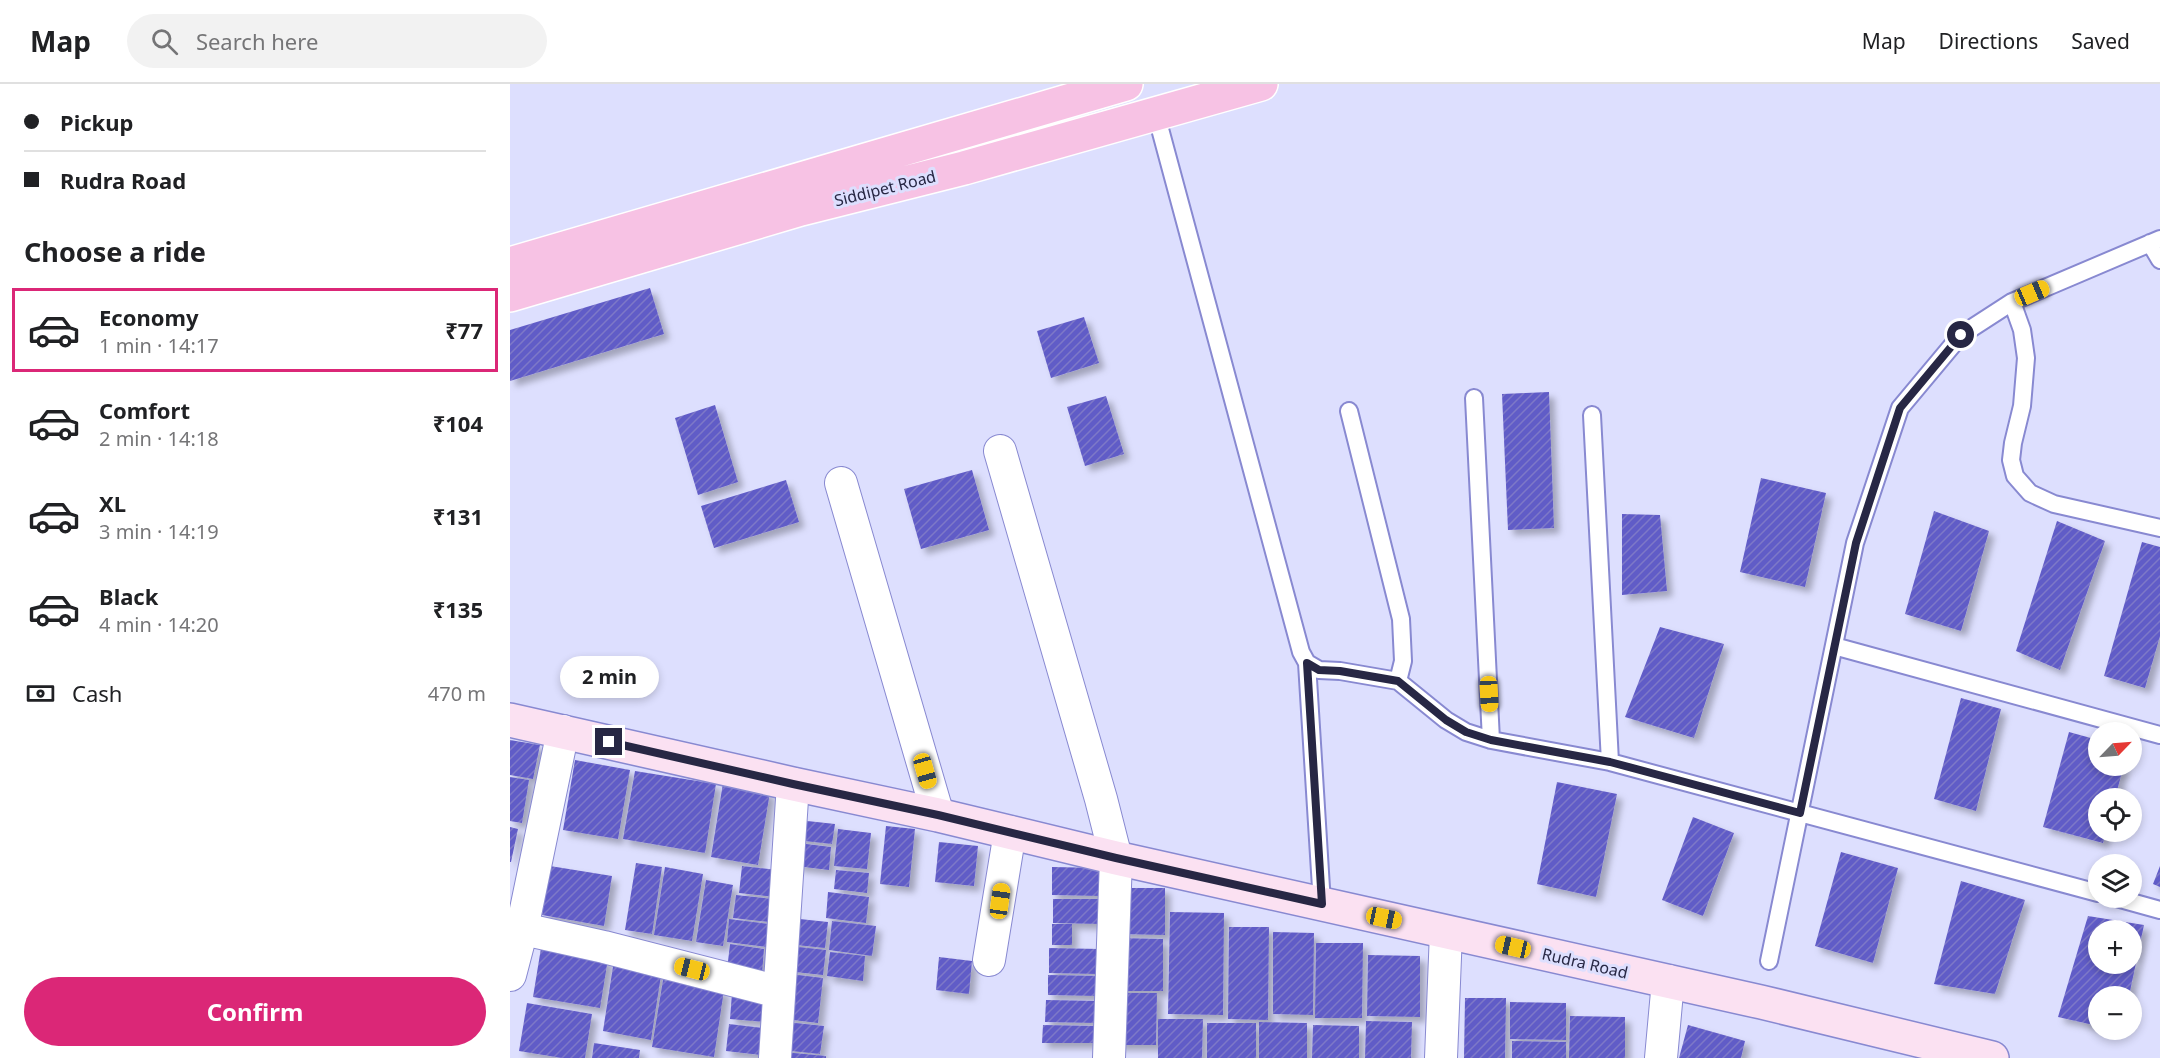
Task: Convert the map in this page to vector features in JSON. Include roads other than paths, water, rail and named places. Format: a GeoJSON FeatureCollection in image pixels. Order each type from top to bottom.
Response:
{"type":"FeatureCollection","features":[{"type":"Feature","properties":{"kind":"main road","name":"Siddipet Road"},"geometry":{"type":"LineString","coordinates":[[510,264],[1126,84]]}},
{"type":"Feature","properties":{"kind":"main road","name":"Siddipet Road"},"geometry":{"type":"LineString","coordinates":[[510,294],[801,209],[964,168],[1261,84]]}},
{"type":"Feature","properties":{"kind":"main road","name":"Rudra Road"},"geometry":{"type":"LineString","coordinates":[[510,720],[1668,981],[1992,1058]]}},
{"type":"Feature","properties":{"kind":"street"},"geometry":{"type":"LineString","coordinates":[[1000,451],[1116,858],[1109,1058]]}},
{"type":"Feature","properties":{"kind":"street"},"geometry":{"type":"LineString","coordinates":[[841,483],[938,815]]}},
{"type":"Feature","properties":{"kind":"street"},"geometry":{"type":"LineString","coordinates":[[510,975],[516,928],[563,732]]}},
{"type":"Feature","properties":{"kind":"street"},"geometry":{"type":"LineString","coordinates":[[775,1058],[793,784]]}},
{"type":"Feature","properties":{"kind":"street"},"geometry":{"type":"LineString","coordinates":[[990,960],[1010,832]]}},
{"type":"Feature","properties":{"kind":"street"},"geometry":{"type":"LineString","coordinates":[[516,928],[604,947],[779,992]]}},
{"type":"Feature","properties":{"kind":"street"},"geometry":{"type":"LineString","coordinates":[[1441,1058],[1446,932]]}},
{"type":"Feature","properties":{"kind":"street"},"geometry":{"type":"LineString","coordinates":[[1661,1058],[1668,981]]}},
{"type":"Feature","properties":{"kind":"lane"},"geometry":{"type":"LineString","coordinates":[[1156,114],[1300,652],[1307,663],[1319,670],[1340,671],[1398,681],[1446,720],[1466,732],[1491,740],[1610,762],[2088,890]]}},
{"type":"Feature","properties":{"kind":"lane"},"geometry":{"type":"LineString","coordinates":[[1769,961],[1856,543],[1900,408],[1961,335],[2012,302],[2155,241],[2160,260]]}},
{"type":"Feature","properties":{"kind":"lane"},"geometry":{"type":"LineString","coordinates":[[2012,302],[2022,330],[2026,357],[2022,406],[2011,460],[2015,476],[2030,493],[2054,504],[2160,528]]}},
{"type":"Feature","properties":{"kind":"lane"},"geometry":{"type":"LineString","coordinates":[[1474,398],[1491,740]]}},
{"type":"Feature","properties":{"kind":"lane"},"geometry":{"type":"LineString","coordinates":[[1349,411],[1401,619],[1403,661],[1398,681]]}},
{"type":"Feature","properties":{"kind":"lane"},"geometry":{"type":"LineString","coordinates":[[1592,415],[1610,762]]}},
{"type":"Feature","properties":{"kind":"lane"},"geometry":{"type":"LineString","coordinates":[[1834,646],[2160,735]]}},
{"type":"Feature","properties":{"kind":"lane"},"geometry":{"type":"LineString","coordinates":[[1307,663],[1322,904]]}},
{"type":"Feature","properties":{"kind":"lane"},"geometry":{"type":"LineString","coordinates":[[2142,905],[2160,910]]}}]}
